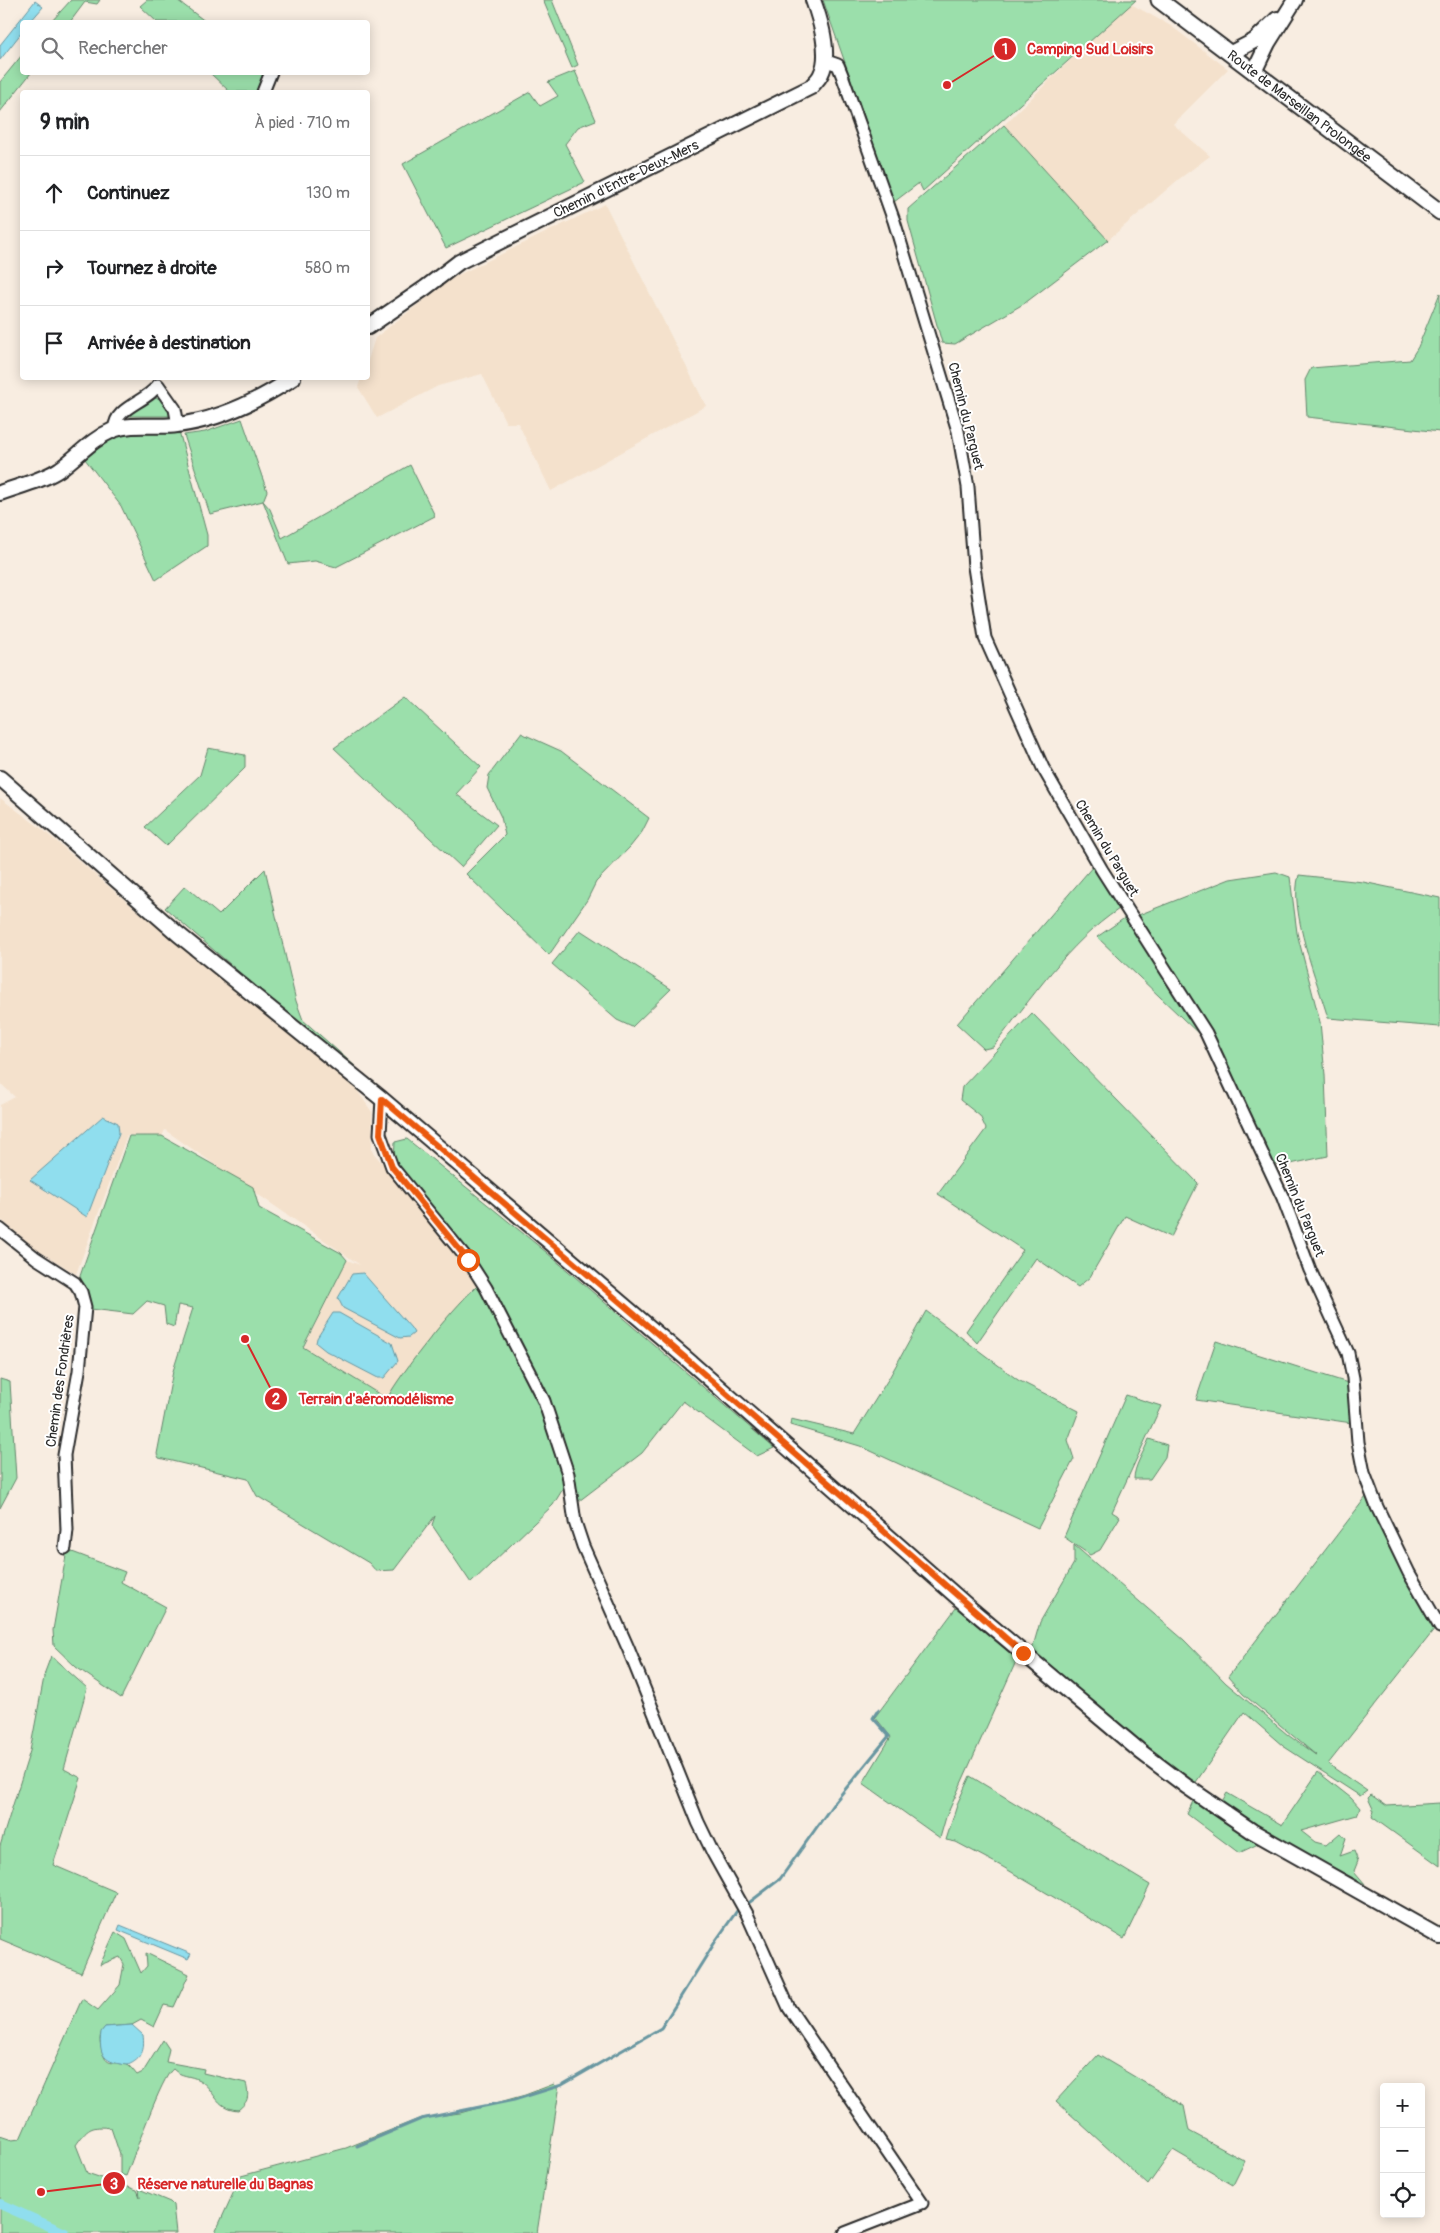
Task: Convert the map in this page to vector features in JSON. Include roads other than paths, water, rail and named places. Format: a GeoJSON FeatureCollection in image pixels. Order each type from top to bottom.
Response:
{"type":"FeatureCollection","features":[{"type":"Feature","properties":{"kind":"main road","name":"Route de Marseillan Prolongée"},"geometry":{"type":"LineString","coordinates":[[1159,0],[1440,212]]}},
{"type":"Feature","properties":{"kind":"street","name":"Chemin d'Entre-Deux-Mers"},"geometry":{"type":"LineString","coordinates":[[370,326],[425,288],[458,262],[811,87],[822,73],[824,60],[820,17],[814,0]]}},
{"type":"Feature","properties":{"kind":"street"},"geometry":{"type":"LineString","coordinates":[[1231,53],[1254,41],[1294,0]]}},
{"type":"Feature","properties":{"kind":"street"},"geometry":{"type":"LineString","coordinates":[[1254,72],[1268,43],[1294,0]]}},
{"type":"Feature","properties":{"kind":"street","name":"Chemin du Parguet"},"geometry":{"type":"LineString","coordinates":[[824,60],[838,66],[845,84],[894,221],[958,431],[968,487],[975,577],[985,638],[1047,776],[1102,870],[1206,1033],[1283,1198],[1316,1286],[1348,1353],[1354,1378],[1358,1442],[1364,1473],[1377,1507],[1409,1573],[1440,1627]]}},
{"type":"Feature","properties":{"kind":"street"},"geometry":{"type":"LineString","coordinates":[[264,90],[270,75]]}},
{"type":"Feature","properties":{"kind":"street"},"geometry":{"type":"LineString","coordinates":[[0,493],[59,470],[96,438],[114,429],[138,425],[178,426],[206,420],[238,408],[273,391],[290,380]]}},
{"type":"Feature","properties":{"kind":"street"},"geometry":{"type":"LineString","coordinates":[[158,381],[175,409],[178,426]]}},
{"type":"Feature","properties":{"kind":"street"},"geometry":{"type":"LineString","coordinates":[[114,429],[114,423],[118,415],[152,394],[158,381]]}},
{"type":"Feature","properties":{"kind":"street"},"geometry":{"type":"LineString","coordinates":[[0,778],[178,934],[382,1099],[688,1360],[979,1616],[1141,1752],[1186,1786],[1252,1831],[1440,1937]]}},
{"type":"Feature","properties":{"kind":"street"},"geometry":{"type":"LineString","coordinates":[[382,1099],[380,1134],[392,1167],[468,1260],[486,1288],[544,1401],[568,1474],[575,1522],[583,1546],[628,1648],[698,1822],[713,1853],[747,1914],[789,2008],[922,2202],[845,2233]]}},
{"type":"Feature","properties":{"kind":"street","name":"Chemin des Fondrières"},"geometry":{"type":"LineString","coordinates":[[0,1229],[36,1258],[75,1283],[81,1292],[85,1307],[79,1371],[64,1454],[67,1530],[65,1548]]}},
{"type":"Feature","properties":{"kind":"water"},"geometry":{"type":"Polygon","coordinates":[[[35,1],[43,7],[32,20],[20,20],[20,35],[0,60],[0,45],[35,1]]]}},
{"type":"Feature","properties":{"kind":"water"},"geometry":{"type":"Polygon","coordinates":[[[103,1116],[118,1123],[119,1133],[87,1217],[30,1180],[103,1116]]]}},
{"type":"Feature","properties":{"kind":"water"},"geometry":{"type":"Polygon","coordinates":[[[363,1273],[411,1328],[414,1333],[409,1337],[400,1338],[343,1308],[338,1298],[352,1274],[363,1273]]]}},
{"type":"Feature","properties":{"kind":"water"},"geometry":{"type":"Polygon","coordinates":[[[333,1313],[339,1313],[392,1343],[398,1361],[384,1378],[378,1378],[326,1351],[316,1343],[317,1338],[333,1313]]]}},
{"type":"Feature","properties":{"kind":"water"},"geometry":{"type":"Polygon","coordinates":[[[120,1925],[191,1954],[188,1959],[118,1930],[120,1925]]]}},
{"type":"Feature","properties":{"kind":"water"},"geometry":{"type":"Polygon","coordinates":[[[132,2025],[143,2035],[142,2053],[137,2060],[128,2065],[109,2060],[102,2052],[101,2032],[105,2027],[132,2025]]]}},
{"type":"Feature","properties":{"kind":"waterway"},"geometry":{"type":"LineString","coordinates":[[750,1902],[780,1879],[834,1803],[889,1736],[873,1718],[878,1710]]}},
{"type":"Feature","properties":{"kind":"waterway"},"geometry":{"type":"LineString","coordinates":[[357,2146],[421,2119],[514,2100],[562,2085],[661,2028],[717,1939],[739,1908]]}},
{"type":"Feature","properties":{"kind":"waterway"},"geometry":{"type":"LineString","coordinates":[[0,2204],[65,2233]]}},
{"type":"Feature","properties":{"kind":"place","name":"Camping Sud Loisirs"},"geometry":{"type":"Point","coordinates":[947,85]}},
{"type":"Feature","properties":{"kind":"place","name":"Terrain d'aéromodélisme"},"geometry":{"type":"Point","coordinates":[245,1339]}},
{"type":"Feature","properties":{"kind":"place","name":"Réserve naturelle du Bagnas"},"geometry":{"type":"Point","coordinates":[41,2192]}}]}
